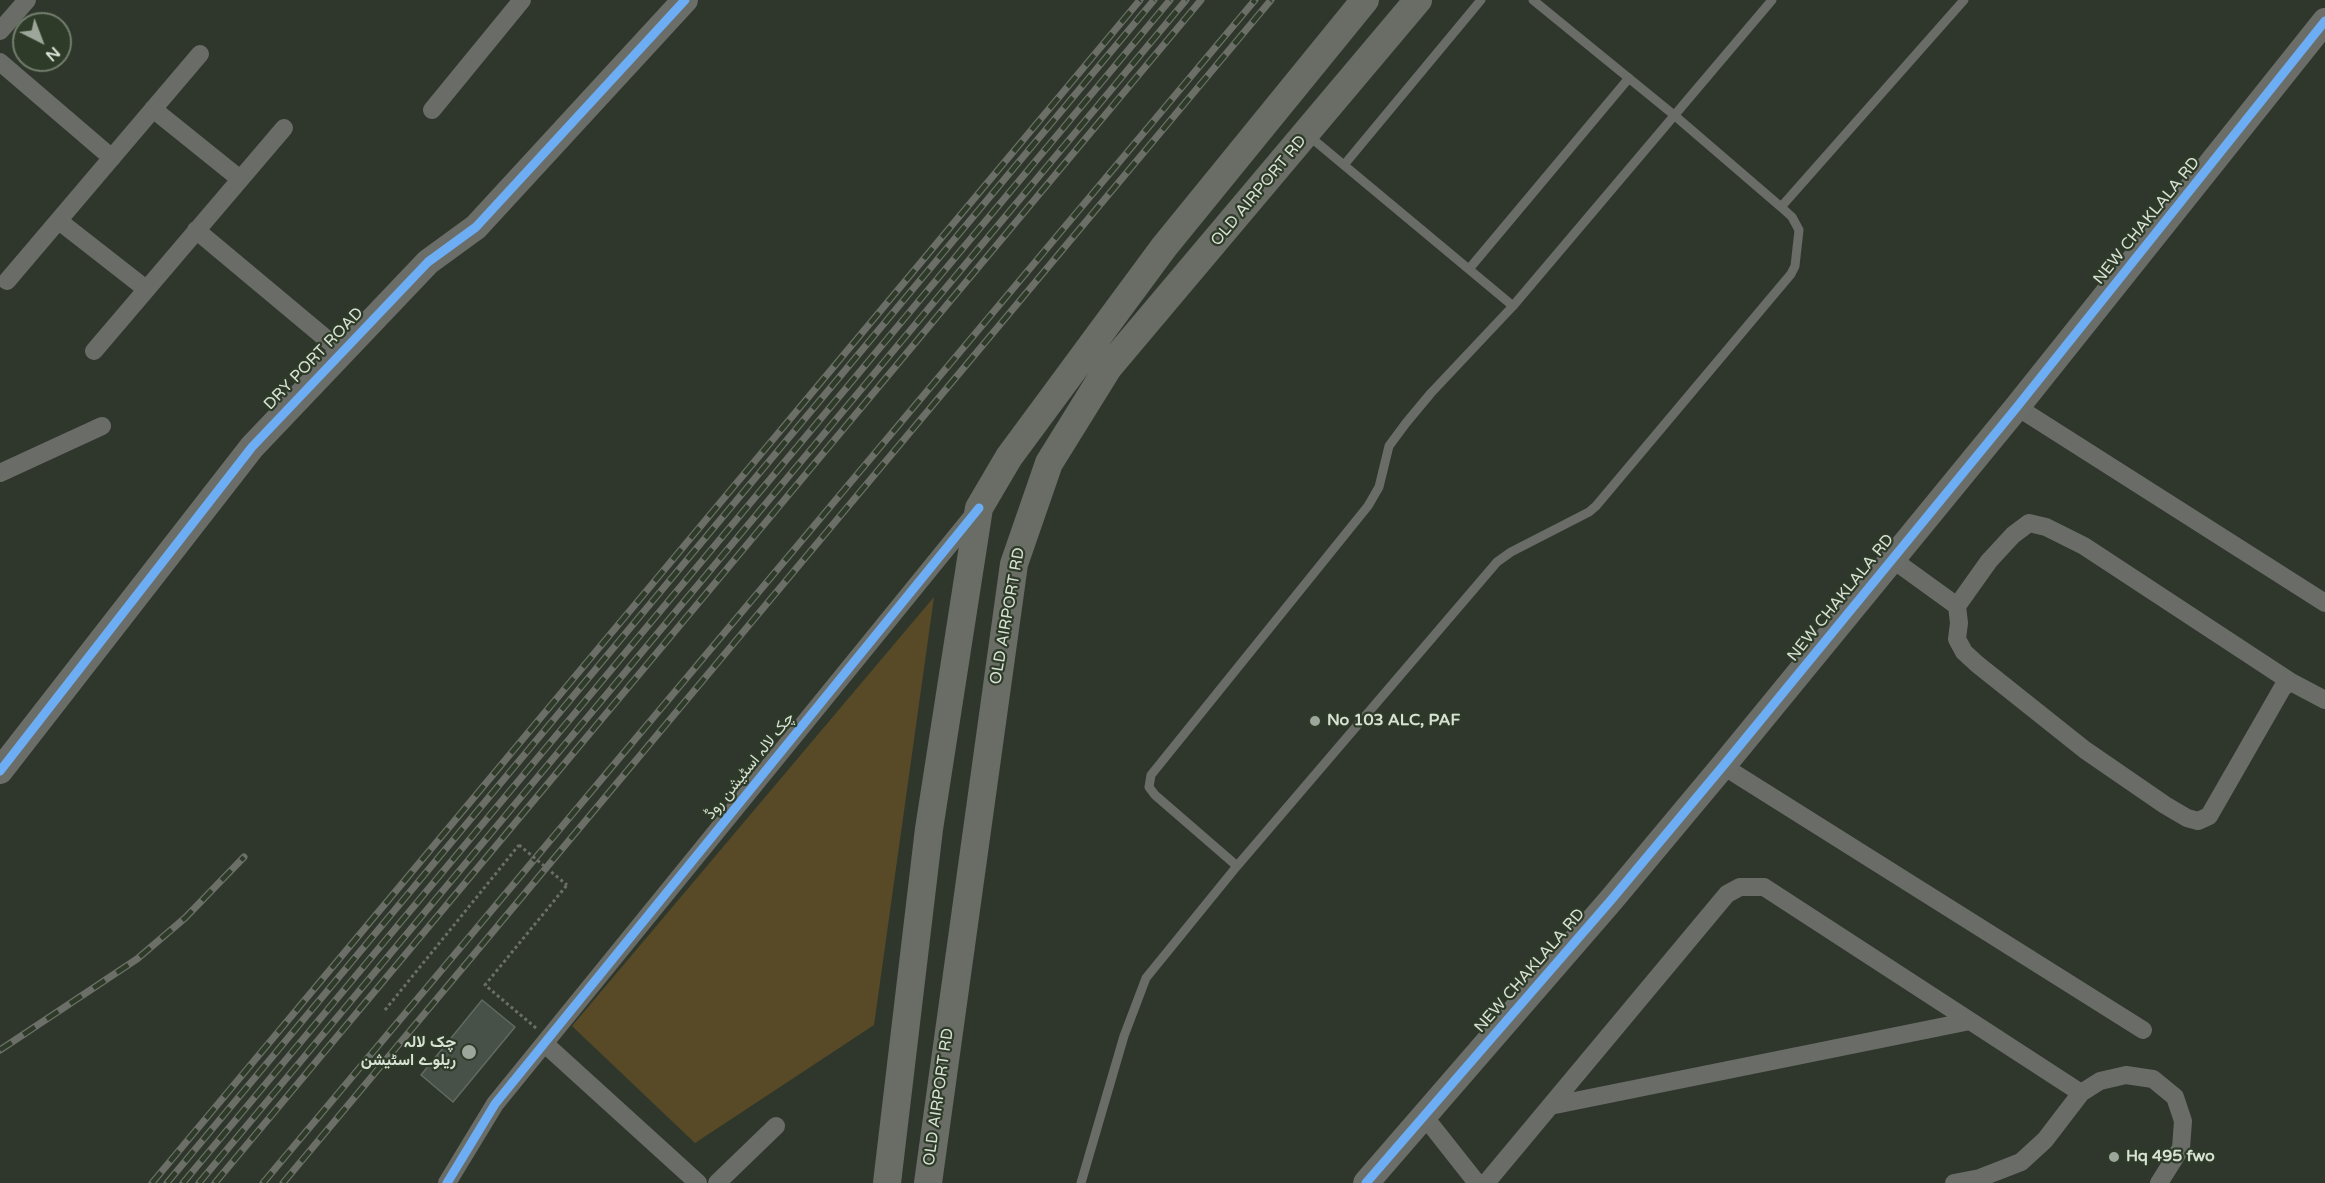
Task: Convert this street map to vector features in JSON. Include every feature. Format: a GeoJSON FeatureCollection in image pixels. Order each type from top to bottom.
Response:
{"type":"FeatureCollection","features":[{"type":"Feature","properties":{"kind":"main road"},"geometry":{"type":"LineString","coordinates":[[887,1183],[929,828],[979,508],[1009,457],[1164,247],[1365,0]]}},
{"type":"Feature","properties":{"kind":"main road","name":"OLD AIRPORT RD"},"geometry":{"type":"LineString","coordinates":[[928,1183],[1008,599],[1017,552],[1049,463],[1108,368],[1418,0]]}},
{"type":"Feature","properties":{"kind":"main road"},"geometry":{"type":"LineString","coordinates":[[1009,457],[1005,486],[1011,496],[1022,495],[1049,463]]}},
{"type":"Feature","properties":{"kind":"main road"},"geometry":{"type":"LineString","coordinates":[[967,578],[978,556],[991,550],[1001,557],[1005,566],[1008,599]]}},
{"type":"Feature","properties":{"kind":"street"},"geometry":{"type":"LineString","coordinates":[[0,31],[27,0]]}},
{"type":"Feature","properties":{"kind":"street"},"geometry":{"type":"LineString","coordinates":[[432,110],[522,0]]}},
{"type":"Feature","properties":{"kind":"street","name":"DRY PORT ROAD"},"geometry":{"type":"LineString","coordinates":[[0,771],[252,447],[428,262],[476,227],[685,0]]}},
{"type":"Feature","properties":{"kind":"street","name":"NEW CHAKLALA RD"},"geometry":{"type":"LineString","coordinates":[[1366,1183],[1723,766],[2017,407],[2325,21]]}},
{"type":"Feature","properties":{"kind":"street"},"geometry":{"type":"LineString","coordinates":[[7,281],[200,54]]}},
{"type":"Feature","properties":{"kind":"street"},"geometry":{"type":"LineString","coordinates":[[0,62],[112,158]]}},
{"type":"Feature","properties":{"kind":"street"},"geometry":{"type":"LineString","coordinates":[[153,109],[240,179]]}},
{"type":"Feature","properties":{"kind":"street"},"geometry":{"type":"LineString","coordinates":[[94,351],[284,128]]}},
{"type":"Feature","properties":{"kind":"street"},"geometry":{"type":"LineString","coordinates":[[59,221],[146,289]]}},
{"type":"Feature","properties":{"kind":"street"},"geometry":{"type":"LineString","coordinates":[[196,230],[342,352]]}},
{"type":"Feature","properties":{"kind":"street"},"geometry":{"type":"LineString","coordinates":[[2017,407],[2325,603]]}},
{"type":"Feature","properties":{"kind":"street"},"geometry":{"type":"LineString","coordinates":[[0,473],[102,426]]}},
{"type":"Feature","properties":{"kind":"street","name":"چک لالہ اسٹیشن روڈ"},"geometry":{"type":"LineString","coordinates":[[447,1183],[495,1104],[979,508]]}},
{"type":"Feature","properties":{"kind":"street"},"geometry":{"type":"LineString","coordinates":[[2291,682],[2283,687],[2210,816],[2198,820],[2187,818],[2164,806],[2085,750],[1977,664],[1964,652],[1957,639],[1959,623],[1957,606],[1989,561],[2013,535],[2029,523],[2046,527],[2084,546],[2291,682],[2325,700]]}},
{"type":"Feature","properties":{"kind":"street"},"geometry":{"type":"LineString","coordinates":[[1892,559],[1957,606]]}},
{"type":"Feature","properties":{"kind":"street"},"geometry":{"type":"LineString","coordinates":[[1723,766],[2143,1030]]}},
{"type":"Feature","properties":{"kind":"street"},"geometry":{"type":"LineString","coordinates":[[1486,1183],[1727,894],[1740,886],[1764,887],[2081,1094]]}},
{"type":"Feature","properties":{"kind":"street"},"geometry":{"type":"LineString","coordinates":[[1550,1106],[1970,1021]]}},
{"type":"Feature","properties":{"kind":"street"},"geometry":{"type":"LineString","coordinates":[[547,1041],[698,1183]]}},
{"type":"Feature","properties":{"kind":"street"},"geometry":{"type":"LineString","coordinates":[[1954,1183],[1980,1178],[2021,1162],[2045,1140],[2081,1094],[2100,1081],[2126,1075],[2153,1079],[2175,1097],[2183,1120],[2181,1148],[2159,1183]]}},
{"type":"Feature","properties":{"kind":"street"},"geometry":{"type":"LineString","coordinates":[[1424,1116],[1477,1183]]}},
{"type":"Feature","properties":{"kind":"street"},"geometry":{"type":"LineString","coordinates":[[717,1183],[776,1126]]}},
{"type":"Feature","properties":{"kind":"lane"},"geometry":{"type":"LineString","coordinates":[[1344,165],[1481,0]]}},
{"type":"Feature","properties":{"kind":"lane"},"geometry":{"type":"LineString","coordinates":[[1081,1183],[1124,1036],[1146,978],[1237,866],[1497,562],[1511,552],[1589,512],[1596,506],[1791,274],[1795,266],[1799,230],[1792,217],[1674,115],[1533,0]]}},
{"type":"Feature","properties":{"kind":"lane"},"geometry":{"type":"LineString","coordinates":[[1237,866],[1155,795],[1149,787],[1151,775],[1368,506],[1379,487],[1389,446],[1406,423],[1513,306],[1772,0]]}},
{"type":"Feature","properties":{"kind":"lane"},"geometry":{"type":"LineString","coordinates":[[1781,207],[1964,0]]}},
{"type":"Feature","properties":{"kind":"lane"},"geometry":{"type":"LineString","coordinates":[[1469,269],[1629,78]]}},
{"type":"Feature","properties":{"kind":"lane"},"geometry":{"type":"LineString","coordinates":[[1307,134],[1513,306]]}},
{"type":"Feature","properties":{"kind":"path"},"geometry":{"type":"LineString","coordinates":[[385,1010],[519,845],[567,885],[485,986],[547,1041]]}},
{"type":"Feature","properties":{"kind":"shaded area"},"geometry":{"type":"Polygon","coordinates":[[[934,597],[874,1025],[695,1143],[572,1026],[934,597]]]}},
{"type":"Feature","properties":{"kind":"building","name":"چک لالہ ریلوے اسٹیشن"},"geometry":{"type":"Polygon","coordinates":[[[482,1000],[515,1027],[453,1102],[421,1075],[482,1000]]]}},
{"type":"Feature","properties":{"kind":"railway"},"geometry":{"type":"LineString","coordinates":[[152,1183],[1140,0]]}},
{"type":"Feature","properties":{"kind":"railway"},"geometry":{"type":"LineString","coordinates":[[167,1183],[1154,0]]}},
{"type":"Feature","properties":{"kind":"railway"},"geometry":{"type":"LineString","coordinates":[[183,1183],[1170,0]]}},
{"type":"Feature","properties":{"kind":"railway"},"geometry":{"type":"LineString","coordinates":[[199,1183],[1186,0]]}},
{"type":"Feature","properties":{"kind":"railway"},"geometry":{"type":"LineString","coordinates":[[215,1183],[1201,0]]}},
{"type":"Feature","properties":{"kind":"railway"},"geometry":{"type":"LineString","coordinates":[[263,1183],[1255,0]]}},
{"type":"Feature","properties":{"kind":"railway"},"geometry":{"type":"LineString","coordinates":[[283,1183],[1271,0]]}},
{"type":"Feature","properties":{"kind":"railway"},"geometry":{"type":"LineString","coordinates":[[0,1050],[137,959],[185,918],[244,857]]}},
{"type":"Feature","properties":{"kind":"cycle path"},"geometry":{"type":"LineString","coordinates":[[0,771],[252,447],[428,262],[476,227],[685,0]]}},
{"type":"Feature","properties":{"kind":"cycle path"},"geometry":{"type":"LineString","coordinates":[[1366,1183],[1612,899],[1723,766],[2017,407],[2325,21]]}},
{"type":"Feature","properties":{"kind":"cycle path"},"geometry":{"type":"LineString","coordinates":[[447,1183],[495,1104],[979,508]]}},
{"type":"Feature","properties":{"kind":"place","name":"No 103 ALC, PAF"},"geometry":{"type":"Point","coordinates":[1315,721]}},
{"type":"Feature","properties":{"kind":"place","name":"چک لالہ ریلوے اسٹیشن"},"geometry":{"type":"Point","coordinates":[469,1052]}},
{"type":"Feature","properties":{"kind":"place","name":"Hq 495 fwo"},"geometry":{"type":"Point","coordinates":[2114,1157]}}]}
